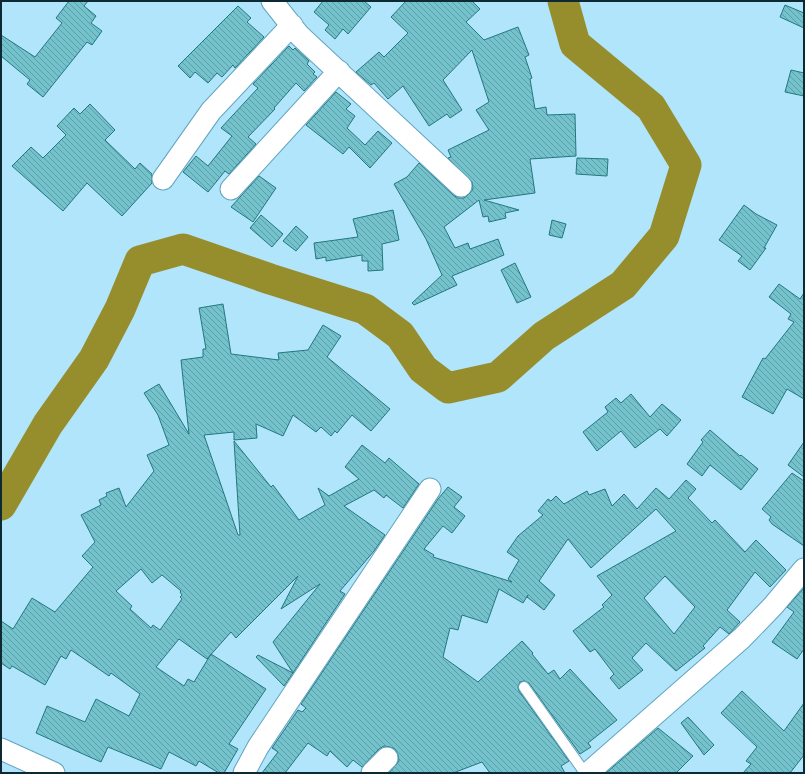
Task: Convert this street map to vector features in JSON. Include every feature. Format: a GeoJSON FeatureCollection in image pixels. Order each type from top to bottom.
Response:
{"type":"FeatureCollection","features":[{"type":"Feature","properties":{"kind":"street"},"geometry":{"type":"LineString","coordinates":[[272,1],[292,25],[338,71],[461,186]]}},
{"type":"Feature","properties":{"kind":"street"},"geometry":{"type":"LineString","coordinates":[[163,179],[211,111],[292,25]]}},
{"type":"Feature","properties":{"kind":"street"},"geometry":{"type":"LineString","coordinates":[[232,189],[338,71]]}},
{"type":"Feature","properties":{"kind":"street"},"geometry":{"type":"LineString","coordinates":[[244,773],[263,740],[430,489]]}},
{"type":"Feature","properties":{"kind":"street"},"geometry":{"type":"LineString","coordinates":[[587,773],[742,638],[773,606],[804,569]]}},
{"type":"Feature","properties":{"kind":"street"},"geometry":{"type":"LineString","coordinates":[[1,749],[54,773]]}},
{"type":"Feature","properties":{"kind":"street"},"geometry":{"type":"LineString","coordinates":[[372,773],[387,758]]}},
{"type":"Feature","properties":{"kind":"lane"},"geometry":{"type":"LineString","coordinates":[[524,687],[587,773]]}},
{"type":"Feature","properties":{"kind":"building"},"geometry":{"type":"Polygon","coordinates":[[[69,1],[88,1],[84,6],[96,16],[91,23],[102,31],[92,45],[87,42],[43,97],[27,84],[30,80],[1,56],[1,35],[35,57],[62,23],[56,18],[69,1]]]}},
{"type":"Feature","properties":{"kind":"building"},"geometry":{"type":"Polygon","coordinates":[[[323,1],[364,1],[371,7],[348,34],[343,29],[335,39],[325,30],[329,25],[314,12],[323,1]]]}},
{"type":"Feature","properties":{"kind":"building"},"geometry":{"type":"Polygon","coordinates":[[[406,1],[472,1],[480,9],[466,22],[484,40],[518,27],[529,55],[525,57],[532,78],[530,79],[535,109],[546,107],[547,115],[575,114],[576,156],[530,159],[535,193],[484,200],[519,210],[505,213],[506,218],[489,222],[488,216],[483,217],[479,200],[444,227],[455,248],[468,243],[470,249],[498,239],[504,255],[452,276],[457,285],[414,305],[412,303],[442,275],[426,239],[394,184],[407,177],[419,163],[453,195],[458,198],[464,198],[469,194],[473,189],[472,182],[448,158],[451,157],[448,150],[489,130],[476,110],[489,102],[472,50],[443,80],[462,110],[450,118],[447,114],[429,126],[403,86],[388,99],[374,83],[371,85],[356,72],[379,52],[384,57],[408,33],[391,17],[406,1]]]}},
{"type":"Feature","properties":{"kind":"building"},"geometry":{"type":"Polygon","coordinates":[[[785,5],[804,13],[804,28],[780,17],[785,5]]]}},
{"type":"Feature","properties":{"kind":"building"},"geometry":{"type":"Polygon","coordinates":[[[238,6],[251,18],[247,22],[264,37],[235,68],[233,65],[222,77],[217,73],[208,83],[195,72],[190,78],[178,66],[238,6]]]}},
{"type":"Feature","properties":{"kind":"building"},"geometry":{"type":"Polygon","coordinates":[[[289,46],[293,50],[295,48],[309,61],[307,64],[315,72],[313,74],[317,77],[304,91],[296,83],[274,108],[275,109],[248,137],[256,144],[229,174],[225,171],[208,192],[183,172],[196,156],[208,166],[232,136],[221,128],[258,88],[253,84],[289,46]]]}},
{"type":"Feature","properties":{"kind":"building"},"geometry":{"type":"Polygon","coordinates":[[[791,70],[804,73],[804,96],[785,92],[791,70]]]}},
{"type":"Feature","properties":{"kind":"building"},"geometry":{"type":"Polygon","coordinates":[[[336,92],[351,104],[346,109],[355,116],[347,128],[365,145],[378,131],[392,143],[370,168],[349,147],[343,154],[306,125],[336,92]]]}},
{"type":"Feature","properties":{"kind":"building"},"geometry":{"type":"Polygon","coordinates":[[[90,104],[115,130],[105,140],[135,169],[140,163],[152,174],[152,183],[122,216],[87,183],[63,211],[12,166],[31,147],[43,158],[66,135],[57,126],[74,108],[80,114],[90,104]]]}},
{"type":"Feature","properties":{"kind":"building"},"geometry":{"type":"Polygon","coordinates":[[[577,158],[608,159],[607,176],[576,174],[577,158]]]}},
{"type":"Feature","properties":{"kind":"building"},"geometry":{"type":"Polygon","coordinates":[[[259,176],[276,188],[253,222],[231,207],[259,176]]]}},
{"type":"Feature","properties":{"kind":"building"},"geometry":{"type":"Polygon","coordinates":[[[744,205],[756,214],[777,225],[764,248],[766,248],[750,270],[738,261],[742,256],[719,240],[744,205]]]}},
{"type":"Feature","properties":{"kind":"building"},"geometry":{"type":"Polygon","coordinates":[[[393,210],[399,240],[382,244],[383,270],[368,271],[368,261],[362,261],[362,255],[326,261],[326,257],[316,259],[314,243],[358,237],[353,219],[393,210]]]}},
{"type":"Feature","properties":{"kind":"building"},"geometry":{"type":"Polygon","coordinates":[[[261,215],[283,234],[272,247],[250,228],[261,215]]]}},
{"type":"Feature","properties":{"kind":"building"},"geometry":{"type":"Polygon","coordinates":[[[552,220],[566,224],[562,238],[549,235],[552,220]]]}},
{"type":"Feature","properties":{"kind":"building"},"geometry":{"type":"Polygon","coordinates":[[[296,226],[308,237],[296,251],[283,241],[296,226]]]}},
{"type":"Feature","properties":{"kind":"building"},"geometry":{"type":"Polygon","coordinates":[[[515,263],[531,297],[517,303],[501,270],[515,263]]]}},
{"type":"Feature","properties":{"kind":"building"},"geometry":{"type":"Polygon","coordinates":[[[779,284],[800,299],[804,293],[804,399],[787,389],[773,414],[742,397],[763,358],[765,359],[794,322],[788,319],[791,314],[769,297],[779,284]]]}},
{"type":"Feature","properties":{"kind":"building"},"geometry":{"type":"Polygon","coordinates":[[[223,304],[231,354],[279,360],[278,353],[308,350],[323,325],[341,336],[327,357],[390,409],[371,431],[352,415],[337,433],[335,431],[331,436],[321,427],[316,432],[293,415],[283,436],[256,424],[257,438],[234,440],[234,432],[204,435],[238,535],[240,535],[234,441],[271,487],[273,485],[299,520],[325,505],[318,488],[329,496],[359,479],[345,467],[362,445],[385,463],[389,458],[419,484],[403,508],[386,495],[384,498],[374,490],[344,506],[385,535],[374,551],[340,591],[345,594],[293,673],[273,642],[320,584],[281,609],[298,576],[236,638],[231,632],[211,654],[266,689],[229,744],[238,749],[224,773],[219,773],[199,761],[196,766],[169,752],[161,769],[108,747],[101,762],[36,733],[47,706],[85,722],[96,699],[129,716],[140,694],[111,673],[109,676],[71,650],[66,659],[61,656],[45,685],[12,666],[10,669],[1,663],[1,621],[13,629],[32,598],[55,612],[93,567],[82,556],[95,542],[81,515],[101,505],[99,500],[107,496],[106,493],[119,488],[126,507],[154,471],[147,455],[169,445],[158,415],[144,393],[159,384],[189,434],[181,360],[203,357],[203,349],[206,349],[199,308],[223,304]],[[141,569],[116,591],[132,606],[130,609],[151,628],[153,625],[160,630],[182,599],[180,597],[182,595],[180,592],[181,591],[162,575],[152,583],[141,569]],[[179,639],[156,667],[184,686],[188,679],[194,682],[210,656],[207,659],[179,639]]]}},
{"type":"Feature","properties":{"kind":"building"},"geometry":{"type":"Polygon","coordinates":[[[631,394],[650,417],[662,404],[681,420],[667,436],[660,429],[635,448],[621,431],[597,451],[583,432],[608,412],[605,407],[616,398],[621,403],[631,394]]]}},
{"type":"Feature","properties":{"kind":"building"},"geometry":{"type":"Polygon","coordinates":[[[710,430],[740,456],[741,455],[758,469],[741,490],[710,465],[702,476],[687,464],[703,442],[701,440],[710,430]]]}},
{"type":"Feature","properties":{"kind":"building"},"geometry":{"type":"Polygon","coordinates":[[[804,442],[804,477],[788,465],[804,442]]]}},
{"type":"Feature","properties":{"kind":"building"},"geometry":{"type":"Polygon","coordinates":[[[792,473],[804,481],[804,546],[772,524],[769,520],[771,517],[762,509],[792,473]]]}},
{"type":"Feature","properties":{"kind":"building"},"geometry":{"type":"Polygon","coordinates":[[[686,480],[696,489],[688,498],[712,523],[715,520],[745,552],[756,540],[786,570],[770,587],[755,572],[727,610],[740,622],[729,634],[720,627],[703,646],[705,648],[676,671],[646,643],[632,658],[643,670],[619,689],[610,678],[614,674],[595,649],[590,652],[573,631],[604,607],[602,605],[612,595],[597,576],[676,531],[656,509],[591,568],[568,539],[539,581],[555,595],[544,610],[527,597],[528,595],[523,603],[499,589],[487,623],[462,615],[458,630],[450,628],[443,657],[478,682],[522,641],[533,653],[532,654],[548,674],[554,670],[560,679],[570,669],[617,720],[588,743],[591,747],[580,754],[529,683],[524,681],[520,682],[518,687],[519,691],[569,761],[561,766],[565,773],[490,773],[482,762],[453,773],[389,773],[399,761],[395,749],[390,747],[384,746],[379,749],[362,767],[353,760],[347,767],[330,751],[327,756],[308,743],[285,773],[262,773],[278,752],[272,748],[298,710],[302,712],[306,708],[301,704],[438,499],[448,487],[462,497],[454,507],[465,516],[452,533],[443,526],[424,549],[434,555],[433,557],[512,582],[508,579],[519,560],[507,552],[518,536],[543,515],[538,511],[548,499],[551,501],[556,496],[564,504],[587,491],[589,495],[605,489],[612,506],[624,494],[637,509],[656,488],[669,499],[686,480]],[[665,576],[644,598],[674,634],[695,607],[665,576]]]}},
{"type":"Feature","properties":{"kind":"building"},"geometry":{"type":"Polygon","coordinates":[[[804,588],[804,649],[797,659],[772,642],[794,612],[787,607],[804,588]]]}},
{"type":"Feature","properties":{"kind":"building"},"geometry":{"type":"Polygon","coordinates":[[[258,655],[293,673],[284,686],[256,657],[258,655]]]}},
{"type":"Feature","properties":{"kind":"building"},"geometry":{"type":"Polygon","coordinates":[[[742,691],[784,731],[804,703],[804,755],[790,773],[743,773],[751,764],[746,761],[757,747],[721,713],[742,691]]]}},
{"type":"Feature","properties":{"kind":"building"},"geometry":{"type":"Polygon","coordinates":[[[688,717],[714,745],[704,755],[681,723],[688,717]]]}},
{"type":"Feature","properties":{"kind":"building"},"geometry":{"type":"Polygon","coordinates":[[[658,728],[693,756],[676,773],[606,773],[658,728]]]}},
{"type":"Feature","properties":{"kind":"waterway"},"geometry":{"type":"LineString","coordinates":[[1,505],[48,424],[94,359],[120,309],[140,261],[183,249],[270,279],[365,309],[400,335],[423,369],[448,388],[498,377],[544,336],[623,285],[664,236],[686,165],[651,107],[575,44],[563,1]]}}]}
